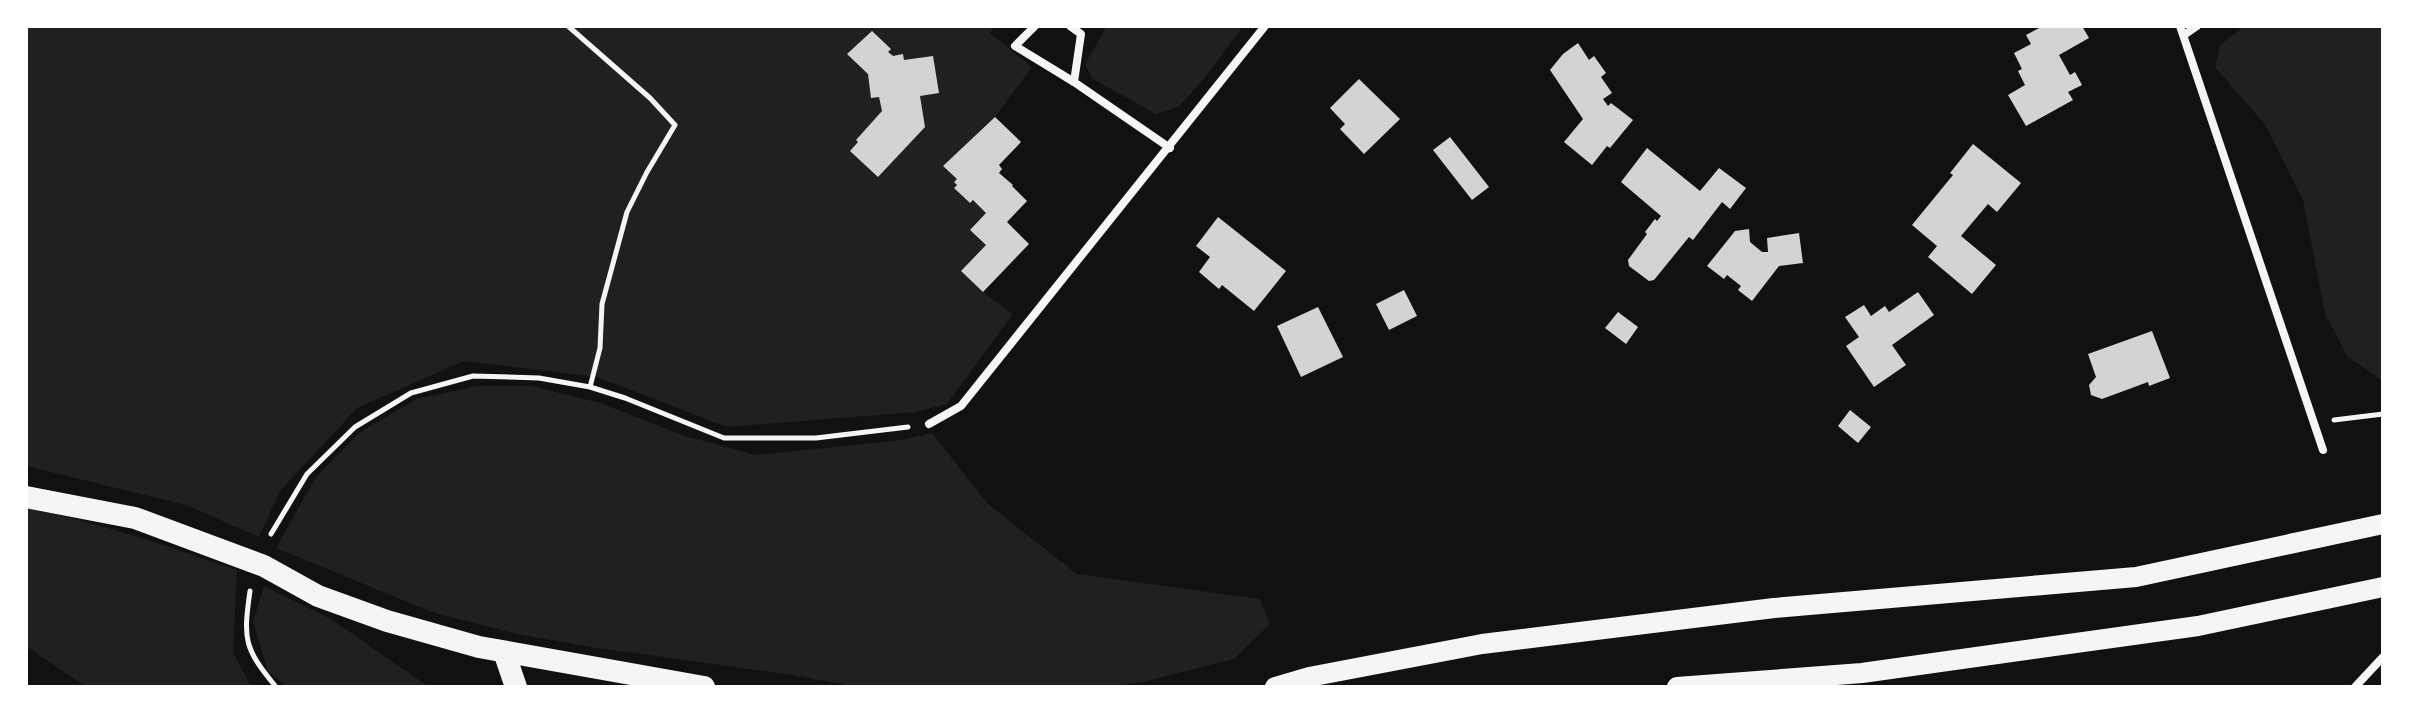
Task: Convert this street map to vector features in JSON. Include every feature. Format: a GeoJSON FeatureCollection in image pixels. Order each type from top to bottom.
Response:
{"type":"FeatureCollection","features":[{"type":"Feature","properties":{"kind":"highway"},"geometry":{"type":"LineString","coordinates":[[26,497],[135,518],[264,566],[318,596],[387,621],[504,652],[704,687]]}},
{"type":"Feature","properties":{"kind":"highway"},"geometry":{"type":"LineString","coordinates":[[504,652],[516,687]]}},
{"type":"Feature","properties":{"kind":"main road"},"geometry":{"type":"LineString","coordinates":[[1275,687],[1309,677],[1482,644],[1774,608],[2136,577],[2383,524]]}},
{"type":"Feature","properties":{"kind":"main road"},"geometry":{"type":"LineString","coordinates":[[1677,687],[1862,673],[2183,628],[2383,587]]}},
{"type":"Feature","properties":{"kind":"street"},"geometry":{"type":"LineString","coordinates":[[1035,26],[1015,46],[1170,148]]}},
{"type":"Feature","properties":{"kind":"street"},"geometry":{"type":"LineString","coordinates":[[1070,26],[1081,34],[1074,82]]}},
{"type":"Feature","properties":{"kind":"street"},"geometry":{"type":"LineString","coordinates":[[929,424],[961,406],[1265,26]]}},
{"type":"Feature","properties":{"kind":"street"},"geometry":{"type":"LineString","coordinates":[[2197,26],[2182,30],[2323,450]]}},
{"type":"Feature","properties":{"kind":"street"},"geometry":{"type":"LineString","coordinates":[[2355,687],[2383,657]]}},
{"type":"Feature","properties":{"kind":"path"},"geometry":{"type":"LineString","coordinates":[[568,26],[650,98],[675,125],[627,212],[602,304],[600,348],[590,387]]}},
{"type":"Feature","properties":{"kind":"path"},"geometry":{"type":"LineString","coordinates":[[271,534],[307,474],[355,427],[411,393],[473,376],[539,378],[590,387],[724,438],[816,438],[929,424]]}},
{"type":"Feature","properties":{"kind":"path"},"geometry":{"type":"LineString","coordinates":[[2313,422],[2383,414]]}},
{"type":"Feature","properties":{"kind":"path"},"geometry":{"type":"LineString","coordinates":[[250,586],[245,630],[255,661],[276,687]]}},
{"type":"Feature","properties":{"kind":"shaded area"},"geometry":{"type":"Polygon","coordinates":[[[26,26],[994,26],[990,33],[1032,67],[995,117],[943,166],[957,179],[955,188],[969,203],[973,200],[986,213],[970,230],[986,245],[961,271],[1013,314],[947,404],[915,412],[727,427],[597,377],[464,361],[357,408],[280,491],[259,537],[186,505],[26,466],[26,26]]]}},
{"type":"Feature","properties":{"kind":"shaded area"},"geometry":{"type":"Polygon","coordinates":[[[1107,26],[1243,26],[1204,79],[1178,107],[1156,114],[1093,79],[1085,64],[1107,26]]]}},
{"type":"Feature","properties":{"kind":"shaded area"},"geometry":{"type":"Polygon","coordinates":[[[2245,26],[2383,26],[2383,381],[2348,357],[2325,314],[2303,200],[2266,126],[2215,67],[2220,45],[2245,26]]]}},
{"type":"Feature","properties":{"kind":"shaded area"},"geometry":{"type":"Polygon","coordinates":[[[477,386],[531,386],[600,403],[685,436],[756,455],[902,440],[932,433],[987,503],[1077,574],[1260,599],[1270,624],[1234,659],[1110,687],[858,687],[517,634],[432,612],[276,548],[316,477],[359,433],[416,399],[477,386]]]}},
{"type":"Feature","properties":{"kind":"shaded area"},"geometry":{"type":"Polygon","coordinates":[[[26,508],[106,527],[237,570],[233,653],[252,687],[86,687],[26,646],[26,508]]]}},
{"type":"Feature","properties":{"kind":"shaded area"},"geometry":{"type":"Polygon","coordinates":[[[264,586],[331,619],[429,687],[287,687],[268,671],[253,622],[264,586]]]}},
{"type":"Feature","properties":{"kind":"building"},"geometry":{"type":"Polygon","coordinates":[[[2043,26],[2082,26],[2089,38],[2059,55],[2070,75],[2075,72],[2082,85],[2068,92],[2073,100],[2026,126],[2008,95],[2025,85],[2014,53],[2031,44],[2026,35],[2043,26]]]}},
{"type":"Feature","properties":{"kind":"building"},"geometry":{"type":"Polygon","coordinates":[[[872,31],[891,49],[888,52],[893,56],[903,54],[904,60],[933,56],[939,93],[920,96],[925,127],[878,177],[850,151],[882,111],[879,97],[871,98],[868,74],[847,54],[872,31]]]}},
{"type":"Feature","properties":{"kind":"building"},"geometry":{"type":"Polygon","coordinates":[[[1578,43],[1589,60],[1594,56],[1606,73],[1601,77],[1612,93],[1603,99],[1608,106],[1611,103],[1633,120],[1592,165],[1564,142],[1583,119],[1550,70],[1563,54],[1578,43]]]}},
{"type":"Feature","properties":{"kind":"building"},"geometry":{"type":"Polygon","coordinates":[[[1359,79],[1400,119],[1364,154],[1340,129],[1345,124],[1330,108],[1359,79]]]}},
{"type":"Feature","properties":{"kind":"building"},"geometry":{"type":"Polygon","coordinates":[[[995,117],[1021,142],[999,165],[1002,169],[999,173],[1027,201],[1007,222],[1029,244],[983,292],[961,271],[986,245],[970,230],[986,213],[954,188],[957,179],[943,166],[995,117]]]}},
{"type":"Feature","properties":{"kind":"building"},"geometry":{"type":"Polygon","coordinates":[[[1450,137],[1489,187],[1472,200],[1433,150],[1450,137]]]}},
{"type":"Feature","properties":{"kind":"building"},"geometry":{"type":"Polygon","coordinates":[[[1973,144],[2021,183],[1997,212],[1988,204],[1961,236],[1996,265],[1972,294],[1928,257],[1937,246],[1912,225],[1953,175],[1950,173],[1973,144]]]}},
{"type":"Feature","properties":{"kind":"building"},"geometry":{"type":"Polygon","coordinates":[[[1647,148],[1700,191],[1719,168],[1746,188],[1730,209],[1722,202],[1693,240],[1689,237],[1654,280],[1649,281],[1629,266],[1628,260],[1647,234],[1645,232],[1661,216],[1621,182],[1647,148]]]}},
{"type":"Feature","properties":{"kind":"building"},"geometry":{"type":"Polygon","coordinates":[[[1218,217],[1286,271],[1254,311],[1222,285],[1219,289],[1199,272],[1210,257],[1196,246],[1218,217]]]}},
{"type":"Feature","properties":{"kind":"building"},"geometry":{"type":"Polygon","coordinates":[[[1749,229],[1750,242],[1762,252],[1768,252],[1767,238],[1799,233],[1803,263],[1779,266],[1752,301],[1738,290],[1741,286],[1727,275],[1724,279],[1707,266],[1735,231],[1749,229]]]}},
{"type":"Feature","properties":{"kind":"building"},"geometry":{"type":"Polygon","coordinates":[[[1404,290],[1417,316],[1389,330],[1376,304],[1404,290]]]}},
{"type":"Feature","properties":{"kind":"building"},"geometry":{"type":"Polygon","coordinates":[[[1918,292],[1934,315],[1892,345],[1906,365],[1874,387],[1846,346],[1859,337],[1845,317],[1864,305],[1871,316],[1885,306],[1889,312],[1918,292]]]}},
{"type":"Feature","properties":{"kind":"building"},"geometry":{"type":"Polygon","coordinates":[[[1318,307],[1343,357],[1301,377],[1277,326],[1318,307]]]}},
{"type":"Feature","properties":{"kind":"building"},"geometry":{"type":"Polygon","coordinates":[[[1618,312],[1638,327],[1626,344],[1605,328],[1618,312]]]}},
{"type":"Feature","properties":{"kind":"building"},"geometry":{"type":"Polygon","coordinates":[[[2152,331],[2170,378],[2149,386],[2148,382],[2102,399],[2091,395],[2089,385],[2096,377],[2088,354],[2152,331]]]}},
{"type":"Feature","properties":{"kind":"building"},"geometry":{"type":"Polygon","coordinates":[[[1850,410],[1871,427],[1858,443],[1838,426],[1850,410]]]}}]}
